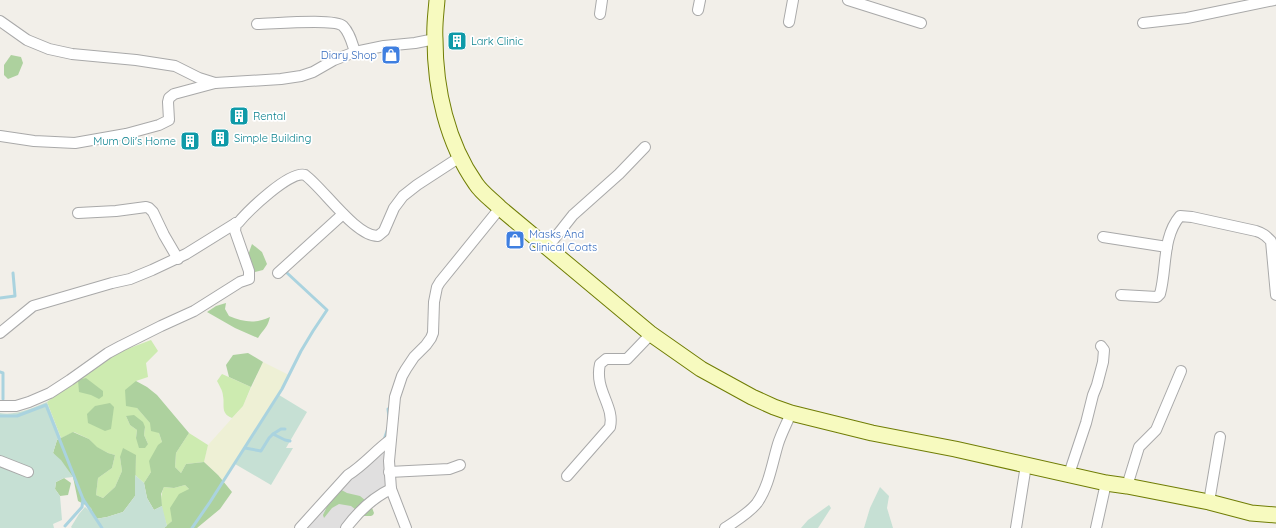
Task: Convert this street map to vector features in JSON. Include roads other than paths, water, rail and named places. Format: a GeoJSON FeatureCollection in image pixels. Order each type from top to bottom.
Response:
{"type":"FeatureCollection","features":[{"type":"Feature","properties":{"kind":"street"},"geometry":{"type":"LineString","coordinates":[[437,0],[435,39],[437,72],[441,98],[448,124],[460,157],[476,185],[500,208],[651,334],[701,369],[752,397],[792,413],[872,433],[955,449],[1106,483],[1209,502],[1251,514],[1276,515]]}},
{"type":"Feature","properties":{"kind":"street"},"geometry":{"type":"LineString","coordinates":[[600,14],[602,0]]}},
{"type":"Feature","properties":{"kind":"street"},"geometry":{"type":"LineString","coordinates":[[698,10],[700,0]]}},
{"type":"Feature","properties":{"kind":"street"},"geometry":{"type":"LineString","coordinates":[[789,22],[793,0]]}},
{"type":"Feature","properties":{"kind":"street"},"geometry":{"type":"LineString","coordinates":[[848,0],[876,5],[921,23]]}},
{"type":"Feature","properties":{"kind":"street"},"geometry":{"type":"LineString","coordinates":[[1143,23],[1187,18],[1274,0]]}},
{"type":"Feature","properties":{"kind":"street"},"geometry":{"type":"LineString","coordinates":[[0,22],[27,40],[49,49],[72,54],[136,60],[175,66],[199,78],[215,83]]}},
{"type":"Feature","properties":{"kind":"street"},"geometry":{"type":"LineString","coordinates":[[257,24],[320,22],[338,24],[343,26],[350,35],[355,52]]}},
{"type":"Feature","properties":{"kind":"street"},"geometry":{"type":"LineString","coordinates":[[0,136],[34,141],[75,143],[126,134],[152,128],[169,120],[168,102],[169,98],[174,94],[215,83],[281,79],[301,76],[313,72],[334,60],[355,52],[384,46],[415,43],[435,39]]}},
{"type":"Feature","properties":{"kind":"street"},"geometry":{"type":"LineString","coordinates":[[547,248],[573,215],[646,147]]}},
{"type":"Feature","properties":{"kind":"street"},"geometry":{"type":"LineString","coordinates":[[0,333],[33,306],[130,279],[178,259],[236,222],[238,223],[269,192],[300,174],[305,175],[311,180],[353,223],[368,234],[378,236],[384,231],[394,208],[403,196],[460,157]]}},
{"type":"Feature","properties":{"kind":"street"},"geometry":{"type":"LineString","coordinates":[[78,213],[140,207],[149,208],[153,212],[178,259]]}},
{"type":"Feature","properties":{"kind":"street"},"geometry":{"type":"LineString","coordinates":[[406,528],[391,489],[389,472],[390,440],[395,397],[402,376],[414,357],[426,345],[433,333],[434,302],[437,287],[442,278],[500,208]]}},
{"type":"Feature","properties":{"kind":"street"},"geometry":{"type":"LineString","coordinates":[[278,273],[343,214]]}},
{"type":"Feature","properties":{"kind":"street"},"geometry":{"type":"LineString","coordinates":[[1121,295],[1157,296],[1160,294],[1167,247],[1176,220],[1180,216],[1192,217],[1262,233],[1271,241],[1276,295]]}},
{"type":"Feature","properties":{"kind":"street"},"geometry":{"type":"LineString","coordinates":[[0,406],[23,405],[50,392],[121,346],[161,326],[194,312],[240,282],[249,279],[249,271],[235,231],[236,222]]}},
{"type":"Feature","properties":{"kind":"street"},"geometry":{"type":"LineString","coordinates":[[1103,238],[1167,247]]}},
{"type":"Feature","properties":{"kind":"street"},"geometry":{"type":"LineString","coordinates":[[566,476],[610,427],[611,418],[600,386],[600,364],[606,359],[627,359],[651,334]]}},
{"type":"Feature","properties":{"kind":"street"},"geometry":{"type":"LineString","coordinates":[[1069,474],[1086,423],[1103,362],[1104,350],[1101,346]]}},
{"type":"Feature","properties":{"kind":"street"},"geometry":{"type":"LineString","coordinates":[[1127,486],[1139,447],[1156,430],[1181,371]]}},
{"type":"Feature","properties":{"kind":"street"},"geometry":{"type":"LineString","coordinates":[[725,528],[746,513],[756,503],[763,492],[778,443],[792,413]]}},
{"type":"Feature","properties":{"kind":"street"},"geometry":{"type":"LineString","coordinates":[[1209,502],[1220,436]]}},
{"type":"Feature","properties":{"kind":"street"},"geometry":{"type":"LineString","coordinates":[[300,528],[348,475],[356,470],[375,451],[390,440]]}},
{"type":"Feature","properties":{"kind":"street"},"geometry":{"type":"LineString","coordinates":[[0,461],[28,472]]}},
{"type":"Feature","properties":{"kind":"street"},"geometry":{"type":"LineString","coordinates":[[389,472],[449,469],[460,465]]}},
{"type":"Feature","properties":{"kind":"street"},"geometry":{"type":"LineString","coordinates":[[1016,528],[1026,465]]}},
{"type":"Feature","properties":{"kind":"street"},"geometry":{"type":"LineString","coordinates":[[1096,528],[1106,483]]}},
{"type":"Feature","properties":{"kind":"street"},"geometry":{"type":"LineString","coordinates":[[346,528],[354,517],[367,504],[391,489]]}},
{"type":"Feature","properties":{"kind":"waterway"},"geometry":{"type":"LineString","coordinates":[[192,528],[282,389],[301,351],[327,310],[286,272],[288,269]]}},
{"type":"Feature","properties":{"kind":"waterway"},"geometry":{"type":"LineString","coordinates":[[0,298],[15,296],[13,273]]}},
{"type":"Feature","properties":{"kind":"waterway"},"geometry":{"type":"LineString","coordinates":[[0,372],[3,373],[3,399]]}},
{"type":"Feature","properties":{"kind":"waterway"},"geometry":{"type":"LineString","coordinates":[[0,416],[17,416],[46,405],[83,499],[82,507],[65,526]]}},
{"type":"Feature","properties":{"kind":"waterway"},"geometry":{"type":"LineString","coordinates":[[388,409],[389,417]]}},
{"type":"Feature","properties":{"kind":"waterway"},"geometry":{"type":"LineString","coordinates":[[384,440],[388,428]]}},
{"type":"Feature","properties":{"kind":"waterway"},"geometry":{"type":"LineString","coordinates":[[273,434],[281,429],[285,429]]}},
{"type":"Feature","properties":{"kind":"waterway"},"geometry":{"type":"LineString","coordinates":[[245,448],[261,451],[273,434],[290,441]]}},
{"type":"Feature","properties":{"kind":"waterway"},"geometry":{"type":"LineString","coordinates":[[83,499],[102,528]]}},
{"type":"Feature","properties":{"kind":"place","name":"Lark Clinic"},"geometry":{"type":"Point","coordinates":[457,41]}},
{"type":"Feature","properties":{"kind":"place","name":"Diary Shop"},"geometry":{"type":"Point","coordinates":[391,55]}},
{"type":"Feature","properties":{"kind":"place","name":"Rental"},"geometry":{"type":"Point","coordinates":[239,116]}},
{"type":"Feature","properties":{"kind":"place","name":"Simple Building"},"geometry":{"type":"Point","coordinates":[220,138]}},
{"type":"Feature","properties":{"kind":"place","name":"Mum Oli's Home"},"geometry":{"type":"Point","coordinates":[190,141]}},
{"type":"Feature","properties":{"kind":"place","name":"Masks And Clinical Coats"},"geometry":{"type":"Point","coordinates":[515,240]}}]}
